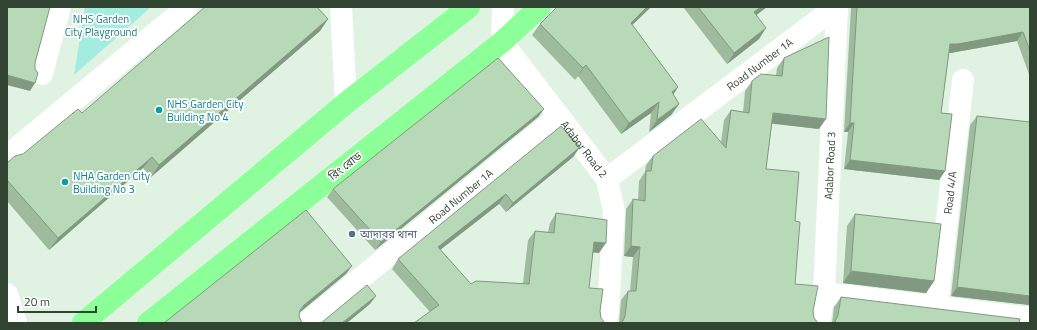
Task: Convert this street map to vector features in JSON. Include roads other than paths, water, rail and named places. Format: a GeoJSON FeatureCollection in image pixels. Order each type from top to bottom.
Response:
{"type":"FeatureCollection","features":[{"type":"Feature","properties":{"kind":"main road"},"geometry":{"type":"LineString","coordinates":[[83,323],[346,102],[469,7]]}},
{"type":"Feature","properties":{"kind":"main road","name":"রিং রোড"},"geometry":{"type":"LineString","coordinates":[[148,323],[502,42],[540,7]]}},
{"type":"Feature","properties":{"kind":"street"},"geometry":{"type":"LineString","coordinates":[[42,74],[60,7]]}},
{"type":"Feature","properties":{"kind":"street"},"geometry":{"type":"LineString","coordinates":[[7,156],[187,7]]}},
{"type":"Feature","properties":{"kind":"street"},"geometry":{"type":"LineString","coordinates":[[341,7],[346,102]]}},
{"type":"Feature","properties":{"kind":"street"},"geometry":{"type":"LineString","coordinates":[[502,42],[503,7]]}},
{"type":"Feature","properties":{"kind":"street","name":"Road Number 1A"},"geometry":{"type":"LineString","coordinates":[[607,179],[837,7]]}},
{"type":"Feature","properties":{"kind":"street","name":"Adabor Road 3"},"geometry":{"type":"LineString","coordinates":[[819,323],[824,293],[837,7]]}},
{"type":"Feature","properties":{"kind":"street","name":"Adabor Road 2"},"geometry":{"type":"LineString","coordinates":[[502,42],[607,179],[614,211],[606,323]]}},
{"type":"Feature","properties":{"kind":"street","name":"Road 4/A"},"geometry":{"type":"LineString","coordinates":[[936,307],[963,80]]}},
{"type":"Feature","properties":{"kind":"street","name":"Road Number 1A"},"geometry":{"type":"LineString","coordinates":[[306,323],[559,116]]}},
{"type":"Feature","properties":{"kind":"street"},"geometry":{"type":"LineString","coordinates":[[824,293],[1030,318]]}},
{"type":"Feature","properties":{"kind":"street"},"geometry":{"type":"LineString","coordinates":[[7,294],[16,323]]}},
{"type":"Feature","properties":{"kind":"place","name":"NHS Garden City Building No 4"},"geometry":{"type":"Point","coordinates":[159,110]}},
{"type":"Feature","properties":{"kind":"place","name":"NHA Garden City Building No 3"},"geometry":{"type":"Point","coordinates":[65,182]}},
{"type":"Feature","properties":{"kind":"place","name":"আদাবর থানা"},"geometry":{"type":"Point","coordinates":[352,234]}},
{"type":"Feature","properties":{"kind":"park label","name":"NHS Garden City Playground"},"geometry":{"type":"Point","coordinates":[101,25]}}]}
